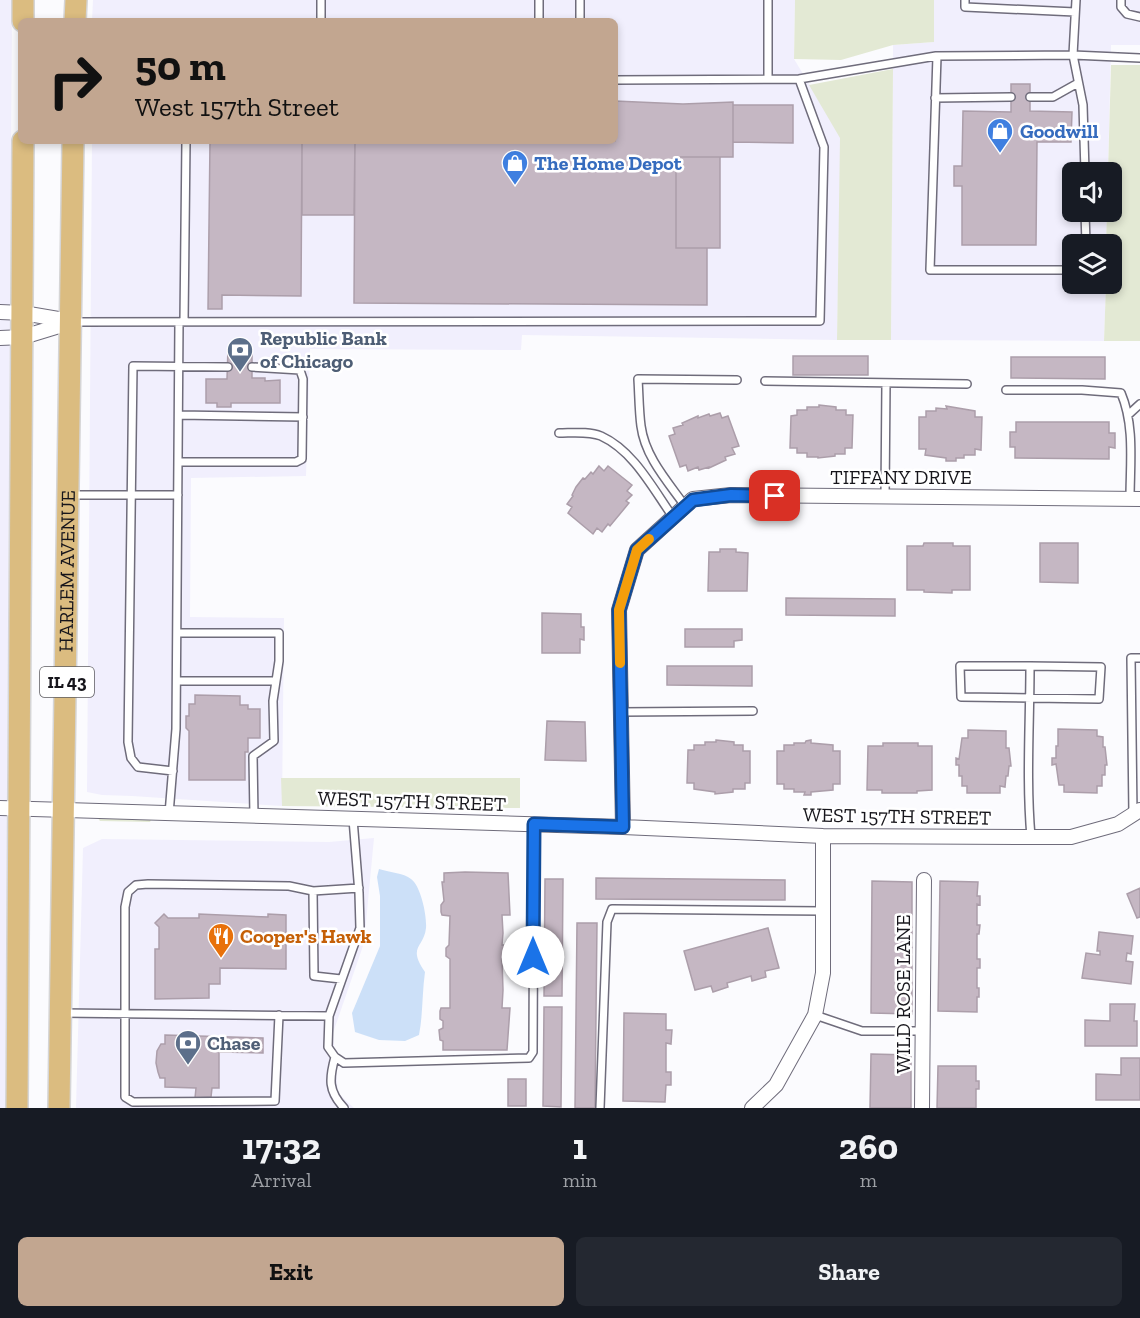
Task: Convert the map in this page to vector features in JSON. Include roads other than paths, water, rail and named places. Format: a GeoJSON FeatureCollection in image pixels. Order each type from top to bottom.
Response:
{"type":"FeatureCollection","features":[{"type":"Feature","properties":{"kind":"main road"},"geometry":{"type":"LineString","coordinates":[[23,0],[23,18]]}},
{"type":"Feature","properties":{"kind":"main road"},"geometry":{"type":"LineString","coordinates":[[75,18],[76,0]]}},
{"type":"Feature","properties":{"kind":"main road","name":"IL 43"},"geometry":{"type":"LineString","coordinates":[[17,1108],[10,808],[23,337],[23,144]]}},
{"type":"Feature","properties":{"kind":"main road","name":"HARLEM AVENUE"},"geometry":{"type":"LineString","coordinates":[[59,1108],[73,144]]}},
{"type":"Feature","properties":{"kind":"street"},"geometry":{"type":"LineString","coordinates":[[0,312],[22,313],[72,322]]}},
{"type":"Feature","properties":{"kind":"street"},"geometry":{"type":"LineString","coordinates":[[0,338],[23,337],[72,322]]}},
{"type":"Feature","properties":{"kind":"street","name":"TIFFANY DRIVE"},"geometry":{"type":"LineString","coordinates":[[623,827],[619,610],[637,550],[693,500],[731,495],[1135,499]]}},
{"type":"Feature","properties":{"kind":"street","name":"WEST 157TH STREET"},"geometry":{"type":"LineString","coordinates":[[10,808],[623,827],[824,836],[1030,837],[1071,837],[1118,824],[1137,812]]}},
{"type":"Feature","properties":{"kind":"street"},"geometry":{"type":"LineString","coordinates":[[752,1108],[776,1085],[815,1014],[823,973],[824,836]]}},
{"type":"Feature","properties":{"kind":"street","name":"WILD ROSE LANE"},"geometry":{"type":"LineString","coordinates":[[922,1108],[924,880]]}},
{"type":"Feature","properties":{"kind":"lane"},"geometry":{"type":"LineString","coordinates":[[321,0],[321,18]]}},
{"type":"Feature","properties":{"kind":"lane"},"geometry":{"type":"LineString","coordinates":[[539,0],[539,18]]}},
{"type":"Feature","properties":{"kind":"lane"},"geometry":{"type":"LineString","coordinates":[[580,0],[580,18]]}},
{"type":"Feature","properties":{"kind":"lane"},"geometry":{"type":"LineString","coordinates":[[768,0],[768,79]]}},
{"type":"Feature","properties":{"kind":"lane"},"geometry":{"type":"LineString","coordinates":[[965,0],[965,8],[1075,12]]}},
{"type":"Feature","properties":{"kind":"lane"},"geometry":{"type":"LineString","coordinates":[[1076,0],[1073,55],[1083,105],[1085,162]]}},
{"type":"Feature","properties":{"kind":"lane"},"geometry":{"type":"LineString","coordinates":[[1121,0],[1121,7],[1126,14],[1140,17]]}},
{"type":"Feature","properties":{"kind":"lane"},"geometry":{"type":"LineString","coordinates":[[618,80],[799,79],[937,56],[1073,55],[1140,58]]}},
{"type":"Feature","properties":{"kind":"lane"},"geometry":{"type":"LineString","coordinates":[[937,56],[930,270],[1062,270]]}},
{"type":"Feature","properties":{"kind":"lane"},"geometry":{"type":"LineString","coordinates":[[72,322],[820,321],[824,147],[799,79]]}},
{"type":"Feature","properties":{"kind":"lane"},"geometry":{"type":"LineString","coordinates":[[1030,97],[1053,97],[1078,83]]}},
{"type":"Feature","properties":{"kind":"lane"},"geometry":{"type":"LineString","coordinates":[[936,98],[1011,97]]}},
{"type":"Feature","properties":{"kind":"lane"},"geometry":{"type":"LineString","coordinates":[[169,814],[177,681],[179,366],[186,144]]}},
{"type":"Feature","properties":{"kind":"lane"},"geometry":{"type":"LineString","coordinates":[[173,771],[138,767],[131,758],[128,742],[133,366],[228,367]]}},
{"type":"Feature","properties":{"kind":"lane"},"geometry":{"type":"LineString","coordinates":[[178,462],[296,462],[302,459],[303,379],[300,370],[252,368]]}},
{"type":"Feature","properties":{"kind":"lane"},"geometry":{"type":"LineString","coordinates":[[685,506],[647,449],[641,427],[638,379],[737,380]]}},
{"type":"Feature","properties":{"kind":"lane"},"geometry":{"type":"LineString","coordinates":[[765,381],[967,384]]}},
{"type":"Feature","properties":{"kind":"lane"},"geometry":{"type":"LineString","coordinates":[[885,497],[886,383]]}},
{"type":"Feature","properties":{"kind":"lane"},"geometry":{"type":"LineString","coordinates":[[1006,390],[1082,390],[1121,393],[1128,409],[1135,499]]}},
{"type":"Feature","properties":{"kind":"lane"},"geometry":{"type":"LineString","coordinates":[[1128,416],[1140,404]]}},
{"type":"Feature","properties":{"kind":"lane"},"geometry":{"type":"LineString","coordinates":[[179,415],[303,417]]}},
{"type":"Feature","properties":{"kind":"lane"},"geometry":{"type":"LineString","coordinates":[[559,433],[585,433],[600,436],[614,445],[641,472],[673,517]]}},
{"type":"Feature","properties":{"kind":"lane"},"geometry":{"type":"LineString","coordinates":[[69,495],[178,495]]}},
{"type":"Feature","properties":{"kind":"lane"},"geometry":{"type":"LineString","coordinates":[[177,633],[279,633],[274,741],[253,756],[254,816]]}},
{"type":"Feature","properties":{"kind":"lane"},"geometry":{"type":"LineString","coordinates":[[1137,812],[1131,658],[1140,658]]}},
{"type":"Feature","properties":{"kind":"lane"},"geometry":{"type":"LineString","coordinates":[[960,666],[1030,666],[1101,667],[1099,699],[961,697],[960,666]]}},
{"type":"Feature","properties":{"kind":"lane"},"geometry":{"type":"LineString","coordinates":[[1030,666],[1030,837]]}},
{"type":"Feature","properties":{"kind":"lane"},"geometry":{"type":"LineString","coordinates":[[177,681],[275,681]]}},
{"type":"Feature","properties":{"kind":"lane"},"geometry":{"type":"LineString","coordinates":[[621,712],[753,711]]}},
{"type":"Feature","properties":{"kind":"lane"},"geometry":{"type":"LineString","coordinates":[[353,819],[360,928],[329,1016],[328,1047],[334,1057],[344,1063],[529,1059],[533,1052],[534,824]]}},
{"type":"Feature","properties":{"kind":"lane"},"geometry":{"type":"LineString","coordinates":[[279,1015],[275,1101],[133,1102],[125,1097],[125,907],[128,892],[136,885],[289,886],[313,891],[359,888]]}},
{"type":"Feature","properties":{"kind":"lane"},"geometry":{"type":"LineString","coordinates":[[313,891],[314,976],[342,980]]}},
{"type":"Feature","properties":{"kind":"lane"},"geometry":{"type":"LineString","coordinates":[[600,1108],[608,922],[612,909],[823,911]]}},
{"type":"Feature","properties":{"kind":"lane"},"geometry":{"type":"LineString","coordinates":[[61,1013],[329,1016]]}},
{"type":"Feature","properties":{"kind":"lane"},"geometry":{"type":"LineString","coordinates":[[815,1014],[862,1030],[922,1031]]}},
{"type":"Feature","properties":{"kind":"lane"},"geometry":{"type":"LineString","coordinates":[[334,1057],[330,1077],[334,1098],[344,1108]]}},
{"type":"Feature","properties":{"kind":"water"},"geometry":{"type":"Polygon","coordinates":[[[379,869],[411,879],[418,888],[423,902],[426,928],[417,952],[417,957],[425,972],[419,1035],[405,1041],[379,1040],[355,1032],[352,1013],[380,946],[380,896],[377,877],[379,869]]]}},
{"type":"Feature","properties":{"kind":"place","name":"Goodwill"},"geometry":{"type":"Point","coordinates":[1000,154]}},
{"type":"Feature","properties":{"kind":"place","name":"The Home Depot"},"geometry":{"type":"Point","coordinates":[515,186]}},
{"type":"Feature","properties":{"kind":"place","name":"Republic Bank of Chicago"},"geometry":{"type":"Point","coordinates":[240,373]}},
{"type":"Feature","properties":{"kind":"place","name":"Cooper's Hawk"},"geometry":{"type":"Point","coordinates":[221,959]}},
{"type":"Feature","properties":{"kind":"place","name":"Chase"},"geometry":{"type":"Point","coordinates":[188,1066]}}]}
